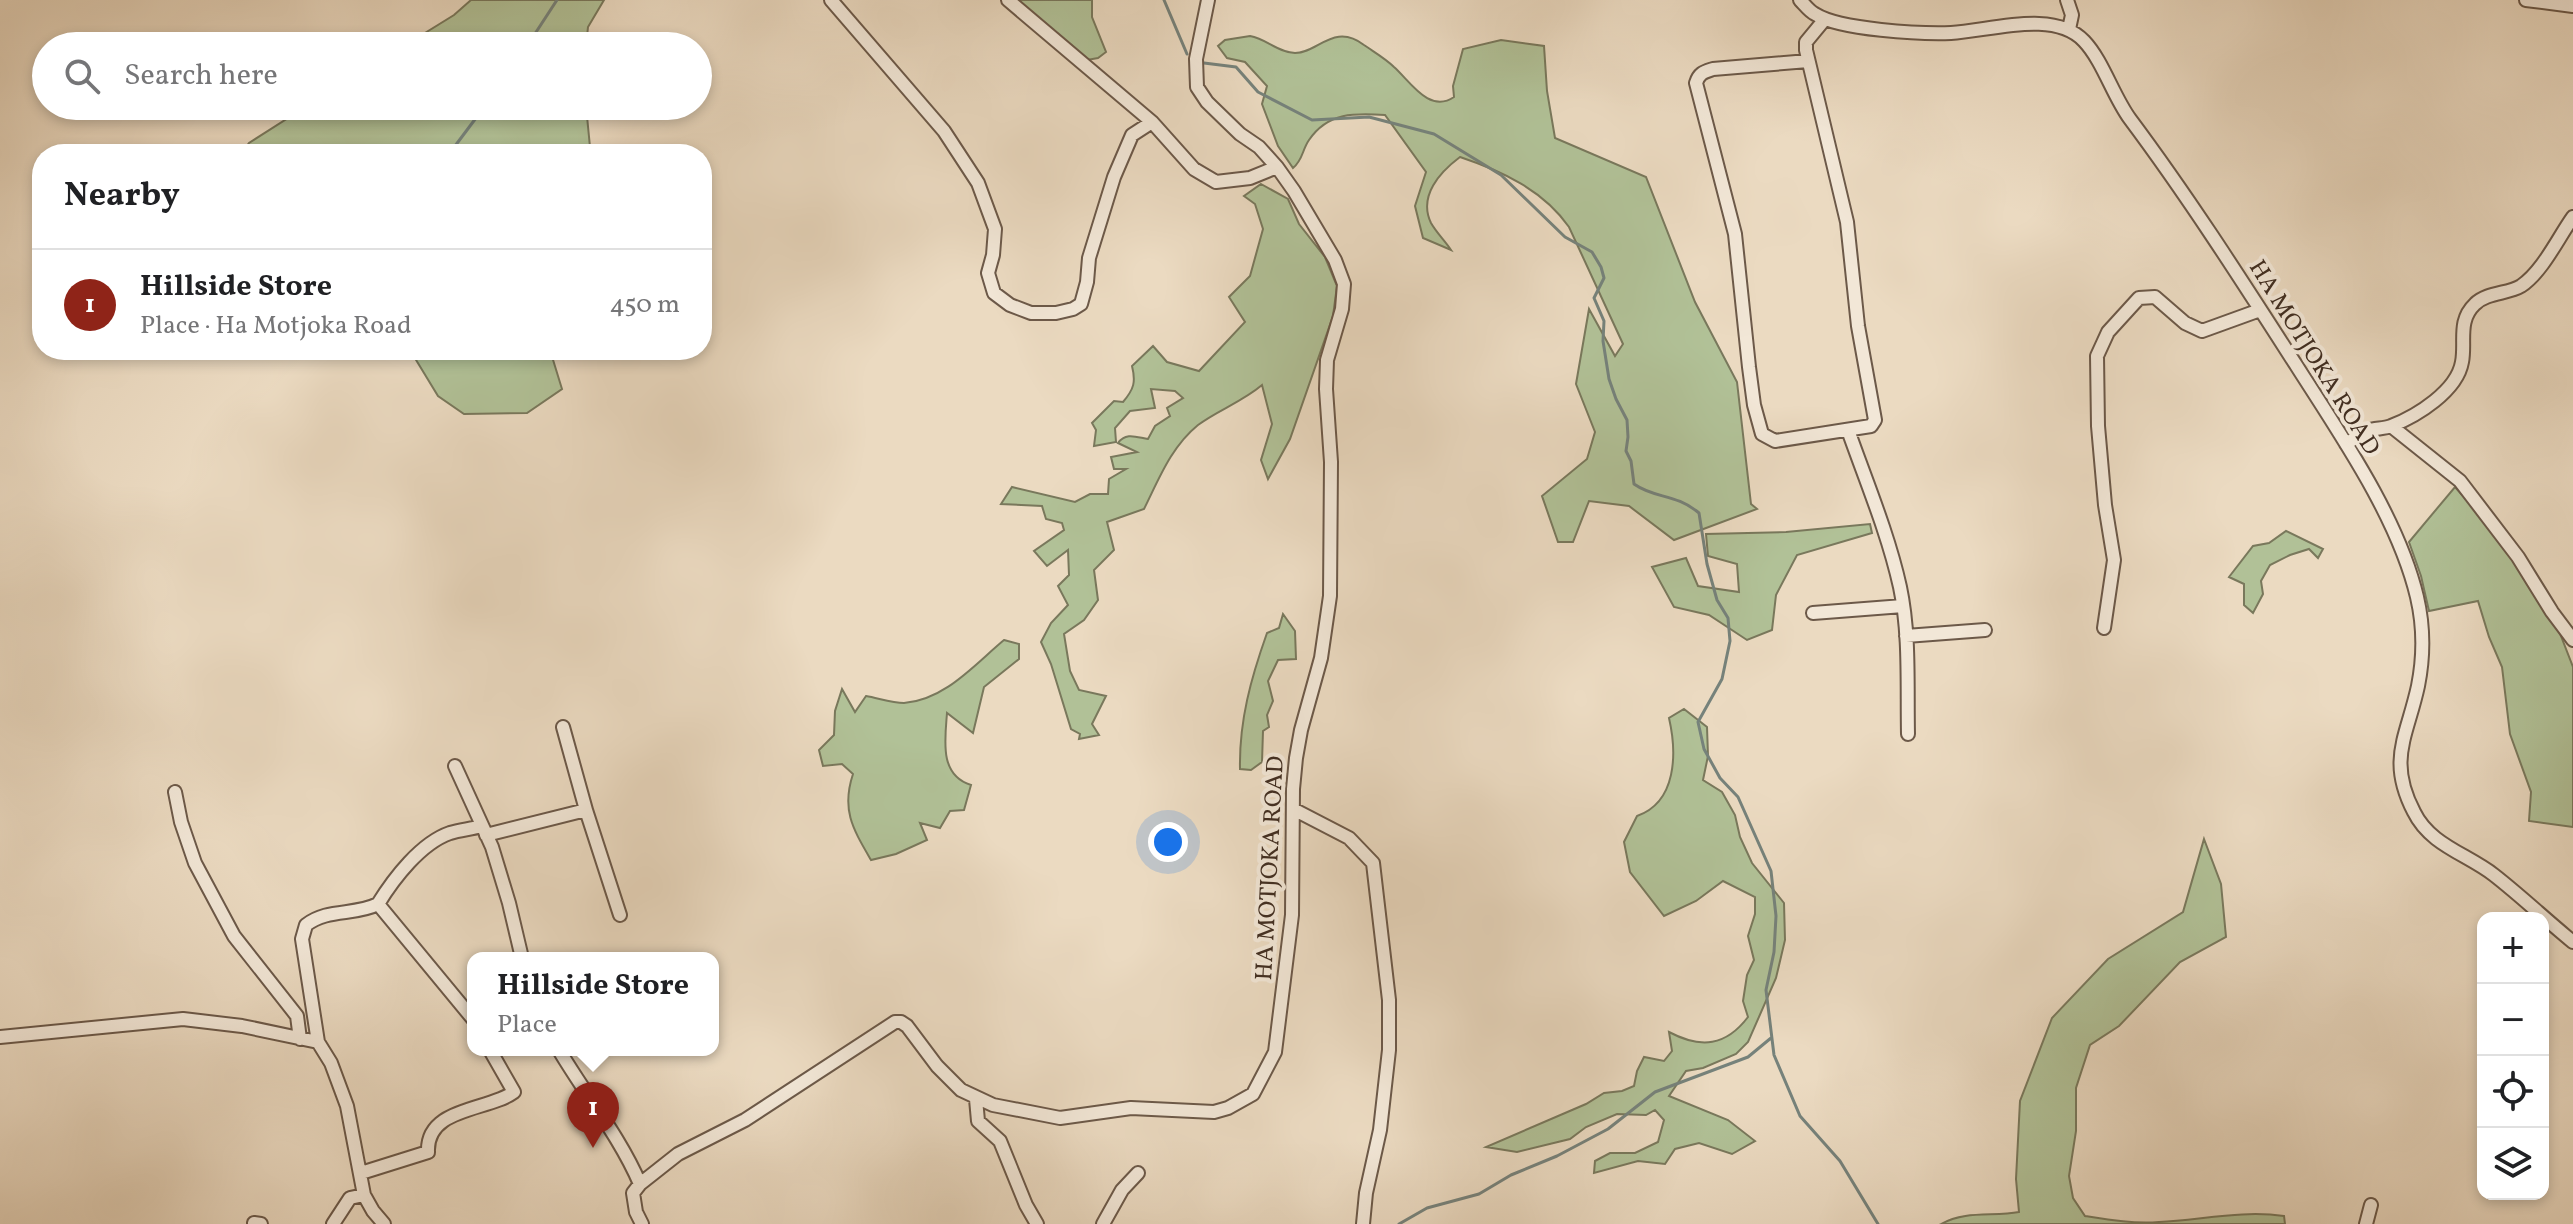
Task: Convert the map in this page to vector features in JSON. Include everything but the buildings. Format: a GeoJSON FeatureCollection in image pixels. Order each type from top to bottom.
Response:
{"type":"FeatureCollection","features":[{"type":"Feature","properties":{"kind":"street"},"geometry":{"type":"LineString","coordinates":[[831,0],[944,131],[978,183],[995,229],[988,273],[994,293],[1010,305],[1031,313],[1056,313],[1081,304],[1089,258],[1114,177],[1132,135],[1152,122]]}},
{"type":"Feature","properties":{"kind":"street"},"geometry":{"type":"LineString","coordinates":[[1008,0],[1152,122],[1194,169],[1216,182],[1250,178],[1277,167]]}},
{"type":"Feature","properties":{"kind":"street","name":"HA MOTJOKA ROAD"},"geometry":{"type":"LineString","coordinates":[[640,1184],[678,1154],[745,1120],[895,1022],[907,1026],[950,1081],[976,1099],[1060,1118],[1131,1108],[1214,1112],[1238,1104],[1253,1094],[1275,1052],[1294,879],[1293,809],[1301,730],[1321,658],[1330,596],[1331,462],[1326,374],[1333,335],[1342,309],[1344,284],[1335,260],[1277,167],[1259,147],[1240,134],[1207,102],[1197,87],[1196,59],[1208,0]]}},
{"type":"Feature","properties":{"kind":"street"},"geometry":{"type":"LineString","coordinates":[[1800,0],[1814,14],[1825,19],[1863,27],[1929,33],[2040,24],[2069,29],[2072,15],[2067,0]]}},
{"type":"Feature","properties":{"kind":"street"},"geometry":{"type":"LineString","coordinates":[[2526,0],[2573,6]]}},
{"type":"Feature","properties":{"kind":"street"},"geometry":{"type":"LineString","coordinates":[[1808,61],[1704,72],[1698,76],[1697,93],[1735,234],[1754,405],[1762,434],[1775,441],[1871,426],[1875,420],[1858,326],[1847,222],[1808,61],[1806,42],[1825,19]]}},
{"type":"Feature","properties":{"kind":"street","name":"HA MOTJOKA ROAD"},"geometry":{"type":"LineString","coordinates":[[2069,29],[2086,42],[2127,115],[2205,222],[2346,444],[2401,551],[2416,595],[2424,650],[2417,688],[2403,734],[2401,781],[2424,829],[2436,840],[2494,875],[2573,942]]}},
{"type":"Feature","properties":{"kind":"street"},"geometry":{"type":"LineString","coordinates":[[2346,444],[2367,431],[2391,426],[2425,408],[2446,392],[2463,361],[2461,335],[2473,306],[2481,299],[2520,287],[2535,273],[2573,217]]}},
{"type":"Feature","properties":{"kind":"street"},"geometry":{"type":"LineString","coordinates":[[2104,628],[2114,560],[2105,505],[2098,426],[2097,356],[2108,332],[2139,298],[2155,297],[2185,323],[2202,331],[2260,310]]}},
{"type":"Feature","properties":{"kind":"street"},"geometry":{"type":"LineString","coordinates":[[2391,426],[2460,481],[2518,557],[2573,640]]}},
{"type":"Feature","properties":{"kind":"street"},"geometry":{"type":"LineString","coordinates":[[1848,430],[1885,535],[1903,606],[1908,734]]}},
{"type":"Feature","properties":{"kind":"street"},"geometry":{"type":"LineString","coordinates":[[1813,613],[1903,606]]}},
{"type":"Feature","properties":{"kind":"street"},"geometry":{"type":"LineString","coordinates":[[1906,636],[1985,630]]}},
{"type":"Feature","properties":{"kind":"street"},"geometry":{"type":"LineString","coordinates":[[563,727],[620,915]]}},
{"type":"Feature","properties":{"kind":"street"},"geometry":{"type":"LineString","coordinates":[[455,766],[484,830],[509,903],[521,952]]}},
{"type":"Feature","properties":{"kind":"street"},"geometry":{"type":"LineString","coordinates":[[175,792],[195,863],[234,936],[297,1016],[300,1039]]}},
{"type":"Feature","properties":{"kind":"street"},"geometry":{"type":"LineString","coordinates":[[1293,809],[1349,838],[1373,863],[1389,1000],[1389,1050],[1380,1130],[1366,1193],[1363,1224]]}},
{"type":"Feature","properties":{"kind":"street"},"geometry":{"type":"LineString","coordinates":[[384,1224],[364,1195],[347,1106],[331,1063],[318,1042],[303,952],[306,925],[327,913],[366,910],[378,904],[392,883],[430,845],[448,834],[586,810]]}},
{"type":"Feature","properties":{"kind":"street"},"geometry":{"type":"LineString","coordinates":[[378,904],[467,1012]]}},
{"type":"Feature","properties":{"kind":"street"},"geometry":{"type":"LineString","coordinates":[[0,1037],[183,1019],[242,1026],[318,1042]]}},
{"type":"Feature","properties":{"kind":"street"},"geometry":{"type":"LineString","coordinates":[[361,1173],[428,1152],[428,1139],[436,1128],[463,1109],[492,1102],[514,1092],[493,1056]]}},
{"type":"Feature","properties":{"kind":"street"},"geometry":{"type":"LineString","coordinates":[[562,1056],[628,1157],[640,1184],[633,1196],[642,1224]]}},
{"type":"Feature","properties":{"kind":"street"},"geometry":{"type":"LineString","coordinates":[[976,1099],[978,1121],[1000,1141],[1037,1224]]}},
{"type":"Feature","properties":{"kind":"street"},"geometry":{"type":"LineString","coordinates":[[1103,1224],[1122,1190],[1138,1173]]}},
{"type":"Feature","properties":{"kind":"street"},"geometry":{"type":"LineString","coordinates":[[333,1224],[350,1198],[364,1195]]}},
{"type":"Feature","properties":{"kind":"street"},"geometry":{"type":"LineString","coordinates":[[2366,1224],[2371,1205]]}},
{"type":"Feature","properties":{"kind":"street"},"geometry":{"type":"LineString","coordinates":[[254,1223],[261,1224]]}},
{"type":"Feature","properties":{"kind":"green space"},"geometry":{"type":"Polygon","coordinates":[[[471,0],[604,0],[587,32],[427,32],[471,0]]]}},
{"type":"Feature","properties":{"kind":"green space"},"geometry":{"type":"Polygon","coordinates":[[[1017,0],[1092,0],[1092,17],[1106,52],[1098,58],[1087,60],[1017,0]]]}},
{"type":"Feature","properties":{"kind":"green space"},"geometry":{"type":"Polygon","coordinates":[[[1250,36],[1295,53],[1335,37],[1353,39],[1387,61],[1421,94],[1436,101],[1454,97],[1453,86],[1463,49],[1501,40],[1544,46],[1555,138],[1646,177],[1695,302],[1737,382],[1751,504],[1757,509],[1674,540],[1629,506],[1589,501],[1573,542],[1558,542],[1542,496],[1587,459],[1595,432],[1576,384],[1589,309],[1615,356],[1623,344],[1569,227],[1547,202],[1520,183],[1460,157],[1439,177],[1427,203],[1431,223],[1451,250],[1423,238],[1415,206],[1426,172],[1385,115],[1363,114],[1333,119],[1316,131],[1293,168],[1278,146],[1262,104],[1267,86],[1245,62],[1227,58],[1218,46],[1225,40],[1250,36]]]}},
{"type":"Feature","properties":{"kind":"green space"},"geometry":{"type":"Polygon","coordinates":[[[285,120],[587,120],[590,144],[248,144],[285,120]]]}},
{"type":"Feature","properties":{"kind":"green space"},"geometry":{"type":"Polygon","coordinates":[[[1261,184],[1288,199],[1299,224],[1325,257],[1337,286],[1333,316],[1290,439],[1268,479],[1261,460],[1272,424],[1262,385],[1198,425],[1180,443],[1144,509],[1107,522],[1114,550],[1094,570],[1098,600],[1084,620],[1064,634],[1070,671],[1079,690],[1106,696],[1092,724],[1099,735],[1079,739],[1080,734],[1071,729],[1041,642],[1051,623],[1068,605],[1058,586],[1069,575],[1068,550],[1047,566],[1034,551],[1064,530],[1062,523],[1046,519],[1042,506],[1001,504],[1012,487],[1075,502],[1090,494],[1108,494],[1109,479],[1126,469],[1114,469],[1111,457],[1137,452],[1118,443],[1128,436],[1148,439],[1155,426],[1170,416],[1167,408],[1183,398],[1175,391],[1151,389],[1155,408],[1130,411],[1115,428],[1116,442],[1094,446],[1096,430],[1092,423],[1114,401],[1123,402],[1127,397],[1133,385],[1132,366],[1153,346],[1167,362],[1199,371],[1245,322],[1229,297],[1250,276],[1263,229],[1255,204],[1244,196],[1261,184]]]}},
{"type":"Feature","properties":{"kind":"green space"},"geometry":{"type":"Polygon","coordinates":[[[416,360],[553,360],[562,389],[527,413],[464,414],[438,396],[416,360]]]}},
{"type":"Feature","properties":{"kind":"green space"},"geometry":{"type":"Polygon","coordinates":[[[2455,487],[2516,562],[2559,631],[2573,667],[2573,827],[2529,821],[2531,792],[2510,734],[2502,667],[2478,601],[2429,611],[2409,542],[2455,487]]]}},
{"type":"Feature","properties":{"kind":"green space"},"geometry":{"type":"Polygon","coordinates":[[[1870,524],[1872,533],[1797,555],[1776,595],[1772,630],[1747,640],[1709,615],[1674,607],[1652,567],[1686,558],[1698,586],[1739,592],[1737,564],[1708,556],[1706,534],[1786,532],[1870,524]]]}},
{"type":"Feature","properties":{"kind":"green space"},"geometry":{"type":"Polygon","coordinates":[[[2286,531],[2323,549],[2318,558],[2309,549],[2270,565],[2261,581],[2263,594],[2253,613],[2244,605],[2244,584],[2229,577],[2253,546],[2269,543],[2286,531]]]}},
{"type":"Feature","properties":{"kind":"green space"},"geometry":{"type":"Polygon","coordinates":[[[1283,614],[1295,631],[1296,659],[1278,660],[1268,681],[1273,701],[1267,715],[1269,727],[1263,731],[1262,762],[1251,770],[1240,769],[1244,717],[1251,683],[1267,633],[1279,628],[1283,614]]]}},
{"type":"Feature","properties":{"kind":"green space"},"geometry":{"type":"Polygon","coordinates":[[[1004,640],[1019,644],[1019,659],[984,687],[973,733],[947,713],[945,745],[949,765],[953,773],[971,785],[964,810],[950,811],[940,828],[920,823],[927,840],[896,854],[871,860],[851,819],[848,798],[853,774],[842,764],[823,766],[819,750],[834,735],[835,711],[842,689],[855,712],[866,696],[899,703],[919,700],[946,688],[1004,640]]]}},
{"type":"Feature","properties":{"kind":"green space"},"geometry":{"type":"Polygon","coordinates":[[[1684,709],[1707,727],[1708,756],[1703,780],[1722,792],[1735,815],[1740,837],[1752,863],[1784,903],[1785,940],[1776,978],[1748,1042],[1736,1054],[1703,1068],[1686,1071],[1669,1096],[1728,1120],[1755,1141],[1732,1154],[1699,1143],[1675,1149],[1665,1164],[1638,1161],[1594,1173],[1595,1161],[1610,1153],[1635,1153],[1658,1142],[1664,1120],[1655,1110],[1646,1115],[1617,1114],[1586,1127],[1570,1139],[1517,1152],[1486,1147],[1586,1104],[1604,1093],[1634,1086],[1644,1057],[1664,1061],[1672,1051],[1669,1032],[1692,1041],[1712,1042],[1731,1034],[1748,1017],[1743,1001],[1747,975],[1754,960],[1748,936],[1755,914],[1755,897],[1723,881],[1696,901],[1664,916],[1630,872],[1624,842],[1637,816],[1660,800],[1667,788],[1673,761],[1669,718],[1684,709]]]}},
{"type":"Feature","properties":{"kind":"green space"},"geometry":{"type":"Polygon","coordinates":[[[2204,839],[2221,884],[2226,937],[2180,962],[2119,1026],[2090,1045],[2076,1088],[2076,1131],[2069,1176],[2073,1198],[2085,1216],[2113,1220],[2150,1222],[2268,1214],[2284,1216],[2285,1224],[1941,1224],[1970,1215],[2019,1212],[2016,1179],[2020,1101],[2052,1018],[2108,959],[2183,912],[2204,839]]]}},
{"type":"Feature","properties":{"kind":"waterway"},"geometry":{"type":"LineString","coordinates":[[536,32],[557,0]]}},
{"type":"Feature","properties":{"kind":"waterway"},"geometry":{"type":"LineString","coordinates":[[1164,0],[1187,54]]}},
{"type":"Feature","properties":{"kind":"waterway"},"geometry":{"type":"LineString","coordinates":[[1204,63],[1236,67],[1258,92],[1312,120],[1369,117],[1434,134],[1501,175],[1565,237],[1592,252],[1601,267],[1604,278],[1594,298],[1604,321],[1603,341],[1609,379],[1627,420],[1626,451],[1631,461],[1634,484],[1682,502],[1699,513],[1707,564],[1717,600],[1728,618],[1730,641],[1722,679],[1698,722],[1704,749],[1720,778],[1738,797],[1771,871],[1776,916],[1774,952],[1766,990],[1774,1055],[1800,1116],[1840,1161],[1878,1224]]}},
{"type":"Feature","properties":{"kind":"waterway"},"geometry":{"type":"LineString","coordinates":[[456,144],[474,120]]}},
{"type":"Feature","properties":{"kind":"waterway"},"geometry":{"type":"LineString","coordinates":[[1399,1224],[1427,1208],[1479,1194],[1511,1175],[1557,1156],[1608,1129],[1655,1092],[1748,1057],[1771,1038]]}},
{"type":"Feature","properties":{"kind":"place","name":"Hillside Store"},"geometry":{"type":"Point","coordinates":[593,1148]}}]}
